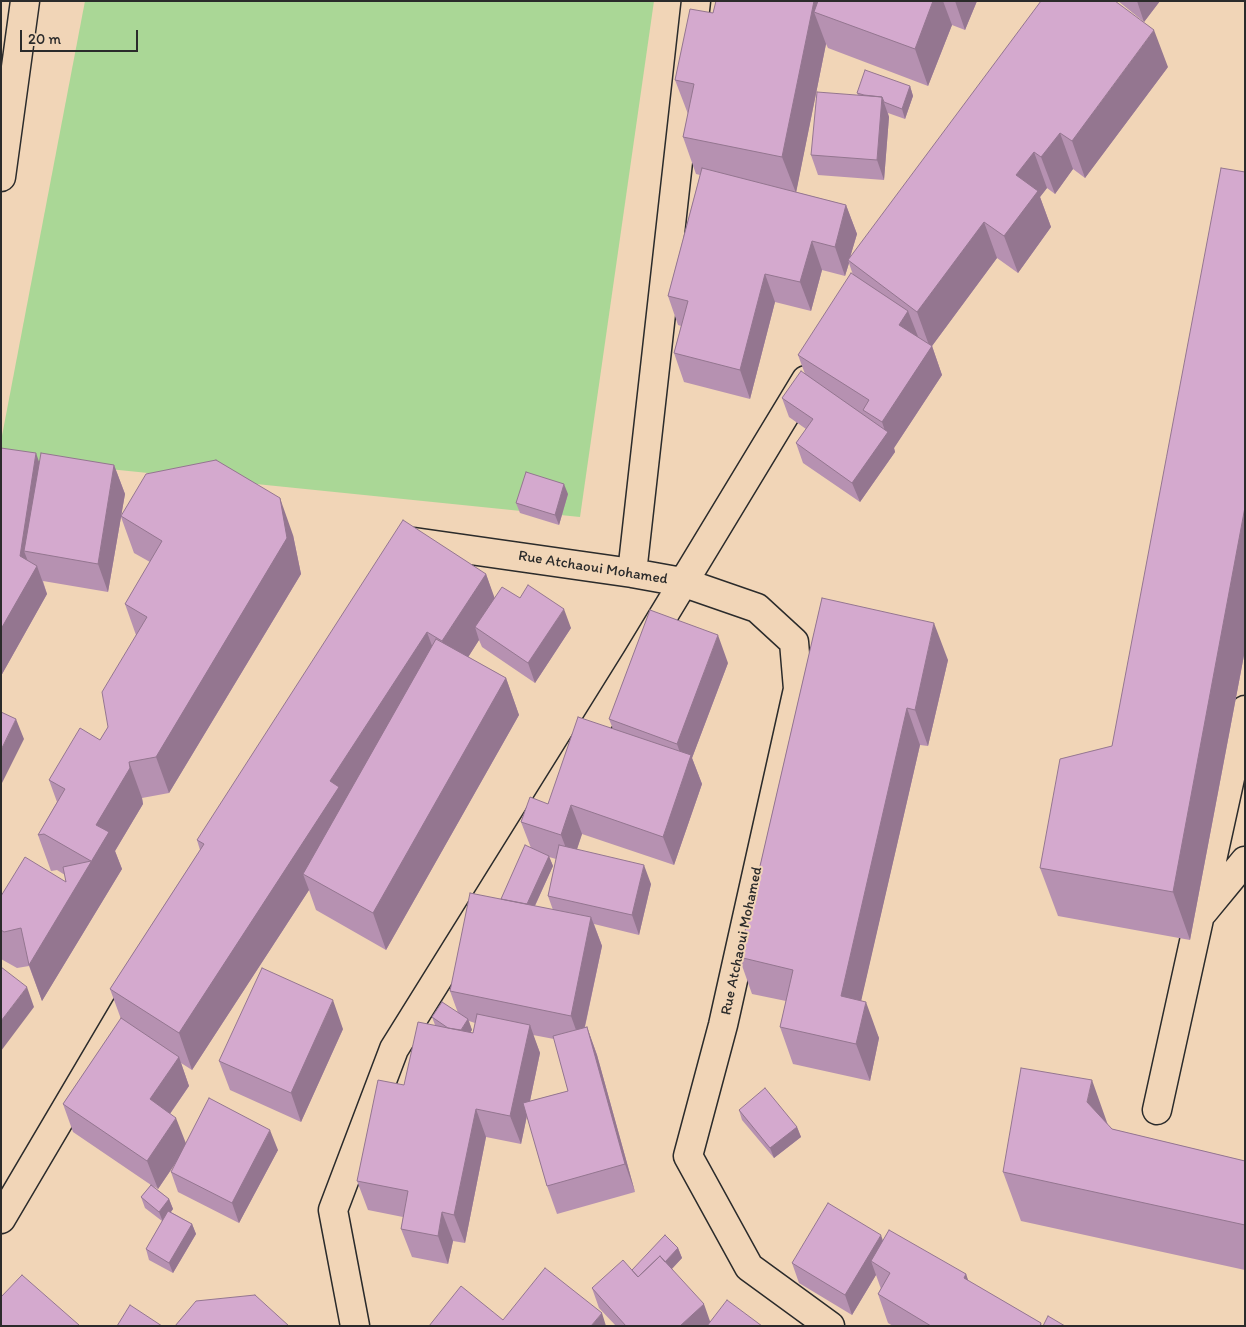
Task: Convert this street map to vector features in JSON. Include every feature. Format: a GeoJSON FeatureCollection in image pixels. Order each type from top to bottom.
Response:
{"type":"FeatureCollection","features":[{"type":"Feature","properties":{"kind":"street"},"geometry":{"type":"LineString","coordinates":[[1,177],[25,1]]}},
{"type":"Feature","properties":{"kind":"street"},"geometry":{"type":"LineString","coordinates":[[632,573],[696,1]]}},
{"type":"Feature","properties":{"kind":"street"},"geometry":{"type":"LineString","coordinates":[[355,1326],[333,1210],[394,1049],[637,659],[820,356]]}},
{"type":"Feature","properties":{"kind":"street","name":"Rue Atchaoui Mohamed"},"geometry":{"type":"LineString","coordinates":[[392,574],[414,542],[632,573],[682,582],[757,608],[794,642],[798,689],[723,1025],[688,1156],[749,1267],[830,1326]]}},
{"type":"Feature","properties":{"kind":"street"},"geometry":{"type":"LineString","coordinates":[[1157,1110],[1245,710]]}},
{"type":"Feature","properties":{"kind":"street"},"geometry":{"type":"LineString","coordinates":[[1200,917],[1245,861]]}},
{"type":"Feature","properties":{"kind":"street"},"geometry":{"type":"LineString","coordinates":[[1,1219],[153,961]]}},
{"type":"Feature","properties":{"kind":"green space"},"geometry":{"type":"Polygon","coordinates":[[[85,1],[654,1],[580,517],[1,458],[1,441],[85,1]]]}},
{"type":"Feature","properties":{"kind":"building"},"geometry":{"type":"Polygon","coordinates":[[[716,1],[814,1],[782,157],[683,137],[694,84],[675,80],[690,9],[713,13],[716,1]]]}},
{"type":"Feature","properties":{"kind":"building"},"geometry":{"type":"Polygon","coordinates":[[[818,1],[933,1],[915,49],[814,12],[818,1]]]}},
{"type":"Feature","properties":{"kind":"building"},"geometry":{"type":"Polygon","coordinates":[[[1041,1],[1115,1],[1154,30],[1072,141],[1060,133],[1041,157],[1034,152],[1016,175],[1038,191],[1004,236],[984,222],[917,312],[848,260],[1041,1]]]}},
{"type":"Feature","properties":{"kind":"building"},"geometry":{"type":"Polygon","coordinates":[[[865,70],[910,86],[902,109],[884,102],[882,97],[857,93],[865,70]]]}},
{"type":"Feature","properties":{"kind":"building"},"geometry":{"type":"Polygon","coordinates":[[[817,92],[882,97],[877,160],[811,155],[817,92]]]}},
{"type":"Feature","properties":{"kind":"building"},"geometry":{"type":"Polygon","coordinates":[[[702,168],[846,205],[835,247],[812,241],[800,282],[765,274],[740,370],[674,353],[688,301],[668,296],[702,168]]]}},
{"type":"Feature","properties":{"kind":"building"},"geometry":{"type":"Polygon","coordinates":[[[1221,168],[1245,172],[1245,507],[1173,892],[1040,868],[1060,759],[1112,746],[1221,168]]]}},
{"type":"Feature","properties":{"kind":"building"},"geometry":{"type":"Polygon","coordinates":[[[851,273],[908,311],[899,325],[932,346],[882,422],[863,410],[869,400],[798,355],[851,273]]]}},
{"type":"Feature","properties":{"kind":"building"},"geometry":{"type":"Polygon","coordinates":[[[801,371],[888,432],[852,483],[796,443],[813,419],[782,398],[801,371]]]}},
{"type":"Feature","properties":{"kind":"building"},"geometry":{"type":"Polygon","coordinates":[[[1,448],[36,453],[20,556],[37,566],[1,629],[1,448]]]}},
{"type":"Feature","properties":{"kind":"building"},"geometry":{"type":"Polygon","coordinates":[[[41,453],[114,465],[98,564],[24,551],[41,453]]]}},
{"type":"Feature","properties":{"kind":"building"},"geometry":{"type":"Polygon","coordinates":[[[216,460],[280,498],[287,538],[156,757],[129,762],[130,768],[96,825],[109,832],[29,965],[21,928],[4,932],[1,930],[1,896],[25,857],[66,882],[63,867],[91,861],[44,834],[38,835],[65,789],[49,780],[80,728],[100,740],[108,727],[102,692],[147,617],[125,604],[162,541],[121,516],[146,474],[216,460]]]}},
{"type":"Feature","properties":{"kind":"building"},"geometry":{"type":"Polygon","coordinates":[[[526,472],[564,484],[555,515],[516,503],[526,472]]]}},
{"type":"Feature","properties":{"kind":"building"},"geometry":{"type":"Polygon","coordinates":[[[403,520],[486,574],[442,641],[427,632],[330,781],[339,787],[179,1033],[110,989],[204,844],[197,840],[403,520]]]}},
{"type":"Feature","properties":{"kind":"building"},"geometry":{"type":"Polygon","coordinates":[[[528,585],[564,609],[528,663],[475,627],[502,587],[520,598],[528,585]]]}},
{"type":"Feature","properties":{"kind":"building"},"geometry":{"type":"Polygon","coordinates":[[[822,598],[934,623],[915,710],[907,708],[841,996],[866,1002],[856,1044],[780,1027],[793,970],[739,957],[822,598]]]}},
{"type":"Feature","properties":{"kind":"building"},"geometry":{"type":"Polygon","coordinates":[[[650,610],[718,635],[677,744],[609,719],[650,610]]]}},
{"type":"Feature","properties":{"kind":"building"},"geometry":{"type":"Polygon","coordinates":[[[436,639],[506,678],[373,913],[303,874],[436,639]]]}},
{"type":"Feature","properties":{"kind":"building"},"geometry":{"type":"Polygon","coordinates":[[[1,712],[16,719],[1,750],[1,712]]]}},
{"type":"Feature","properties":{"kind":"building"},"geometry":{"type":"Polygon","coordinates":[[[578,717],[691,755],[663,837],[571,805],[561,835],[521,822],[530,797],[548,804],[578,717]]]}},
{"type":"Feature","properties":{"kind":"building"},"geometry":{"type":"Polygon","coordinates":[[[525,845],[549,856],[527,904],[501,899],[525,845]]]}},
{"type":"Feature","properties":{"kind":"building"},"geometry":{"type":"Polygon","coordinates":[[[559,845],[644,865],[632,915],[548,896],[559,845]]]}},
{"type":"Feature","properties":{"kind":"building"},"geometry":{"type":"Polygon","coordinates":[[[470,893],[591,917],[571,1016],[450,991],[470,893]]]}},
{"type":"Feature","properties":{"kind":"building"},"geometry":{"type":"Polygon","coordinates":[[[1,967],[27,987],[1,1021],[1,967]]]}},
{"type":"Feature","properties":{"kind":"building"},"geometry":{"type":"Polygon","coordinates":[[[262,968],[333,1000],[291,1093],[219,1061],[262,968]]]}},
{"type":"Feature","properties":{"kind":"building"},"geometry":{"type":"Polygon","coordinates":[[[442,1002],[468,1019],[461,1030],[448,1028],[432,1017],[442,1002]]]}},
{"type":"Feature","properties":{"kind":"building"},"geometry":{"type":"Polygon","coordinates":[[[477,1014],[530,1025],[510,1116],[476,1109],[454,1215],[442,1212],[438,1236],[401,1229],[408,1191],[357,1181],[378,1080],[404,1085],[418,1022],[473,1033],[477,1014]]]}},
{"type":"Feature","properties":{"kind":"building"},"geometry":{"type":"Polygon","coordinates":[[[121,1018],[179,1057],[150,1099],[176,1118],[147,1161],[63,1104],[121,1018]]]}},
{"type":"Feature","properties":{"kind":"building"},"geometry":{"type":"Polygon","coordinates":[[[587,1027],[625,1164],[547,1186],[523,1103],[568,1091],[553,1036],[587,1027]]]}},
{"type":"Feature","properties":{"kind":"building"},"geometry":{"type":"Polygon","coordinates":[[[1021,1068],[1092,1080],[1087,1102],[1112,1129],[1245,1161],[1245,1225],[1003,1172],[1021,1068]]]}},
{"type":"Feature","properties":{"kind":"building"},"geometry":{"type":"Polygon","coordinates":[[[765,1088],[797,1127],[770,1148],[739,1110],[765,1088]]]}},
{"type":"Feature","properties":{"kind":"building"},"geometry":{"type":"Polygon","coordinates":[[[209,1098],[270,1130],[232,1203],[171,1172],[209,1098]]]}},
{"type":"Feature","properties":{"kind":"building"},"geometry":{"type":"Polygon","coordinates":[[[151,1185],[169,1199],[159,1212],[141,1197],[151,1185]]]}},
{"type":"Feature","properties":{"kind":"building"},"geometry":{"type":"Polygon","coordinates":[[[828,1203],[881,1235],[845,1295],[792,1263],[828,1203]]]}},
{"type":"Feature","properties":{"kind":"building"},"geometry":{"type":"Polygon","coordinates":[[[168,1211],[192,1224],[169,1263],[146,1249],[168,1211]]]}},
{"type":"Feature","properties":{"kind":"building"},"geometry":{"type":"Polygon","coordinates":[[[889,1230],[966,1274],[964,1278],[1041,1323],[1040,1326],[931,1326],[878,1294],[890,1273],[871,1261],[889,1230]]]}},
{"type":"Feature","properties":{"kind":"building"},"geometry":{"type":"Polygon","coordinates":[[[665,1235],[678,1248],[665,1262],[660,1256],[638,1277],[632,1270],[665,1235]]]}},
{"type":"Feature","properties":{"kind":"building"},"geometry":{"type":"Polygon","coordinates":[[[660,1256],[704,1304],[680,1326],[626,1326],[592,1288],[623,1260],[638,1277],[660,1256]]]}},
{"type":"Feature","properties":{"kind":"building"},"geometry":{"type":"Polygon","coordinates":[[[545,1268],[602,1313],[591,1326],[429,1326],[461,1286],[503,1320],[545,1268]]]}},
{"type":"Feature","properties":{"kind":"building"},"geometry":{"type":"Polygon","coordinates":[[[22,1275],[79,1325],[1,1326],[1,1297],[22,1275]]]}},
{"type":"Feature","properties":{"kind":"building"},"geometry":{"type":"Polygon","coordinates":[[[255,1295],[289,1326],[175,1326],[196,1301],[255,1295]]]}},
{"type":"Feature","properties":{"kind":"building"},"geometry":{"type":"Polygon","coordinates":[[[727,1300],[762,1326],[707,1326],[727,1300]]]}},
{"type":"Feature","properties":{"kind":"building"},"geometry":{"type":"Polygon","coordinates":[[[130,1305],[162,1326],[117,1326],[130,1305]]]}},
{"type":"Feature","properties":{"kind":"building"},"geometry":{"type":"Polygon","coordinates":[[[1048,1316],[1065,1326],[1043,1326],[1048,1316]]]}}]}
